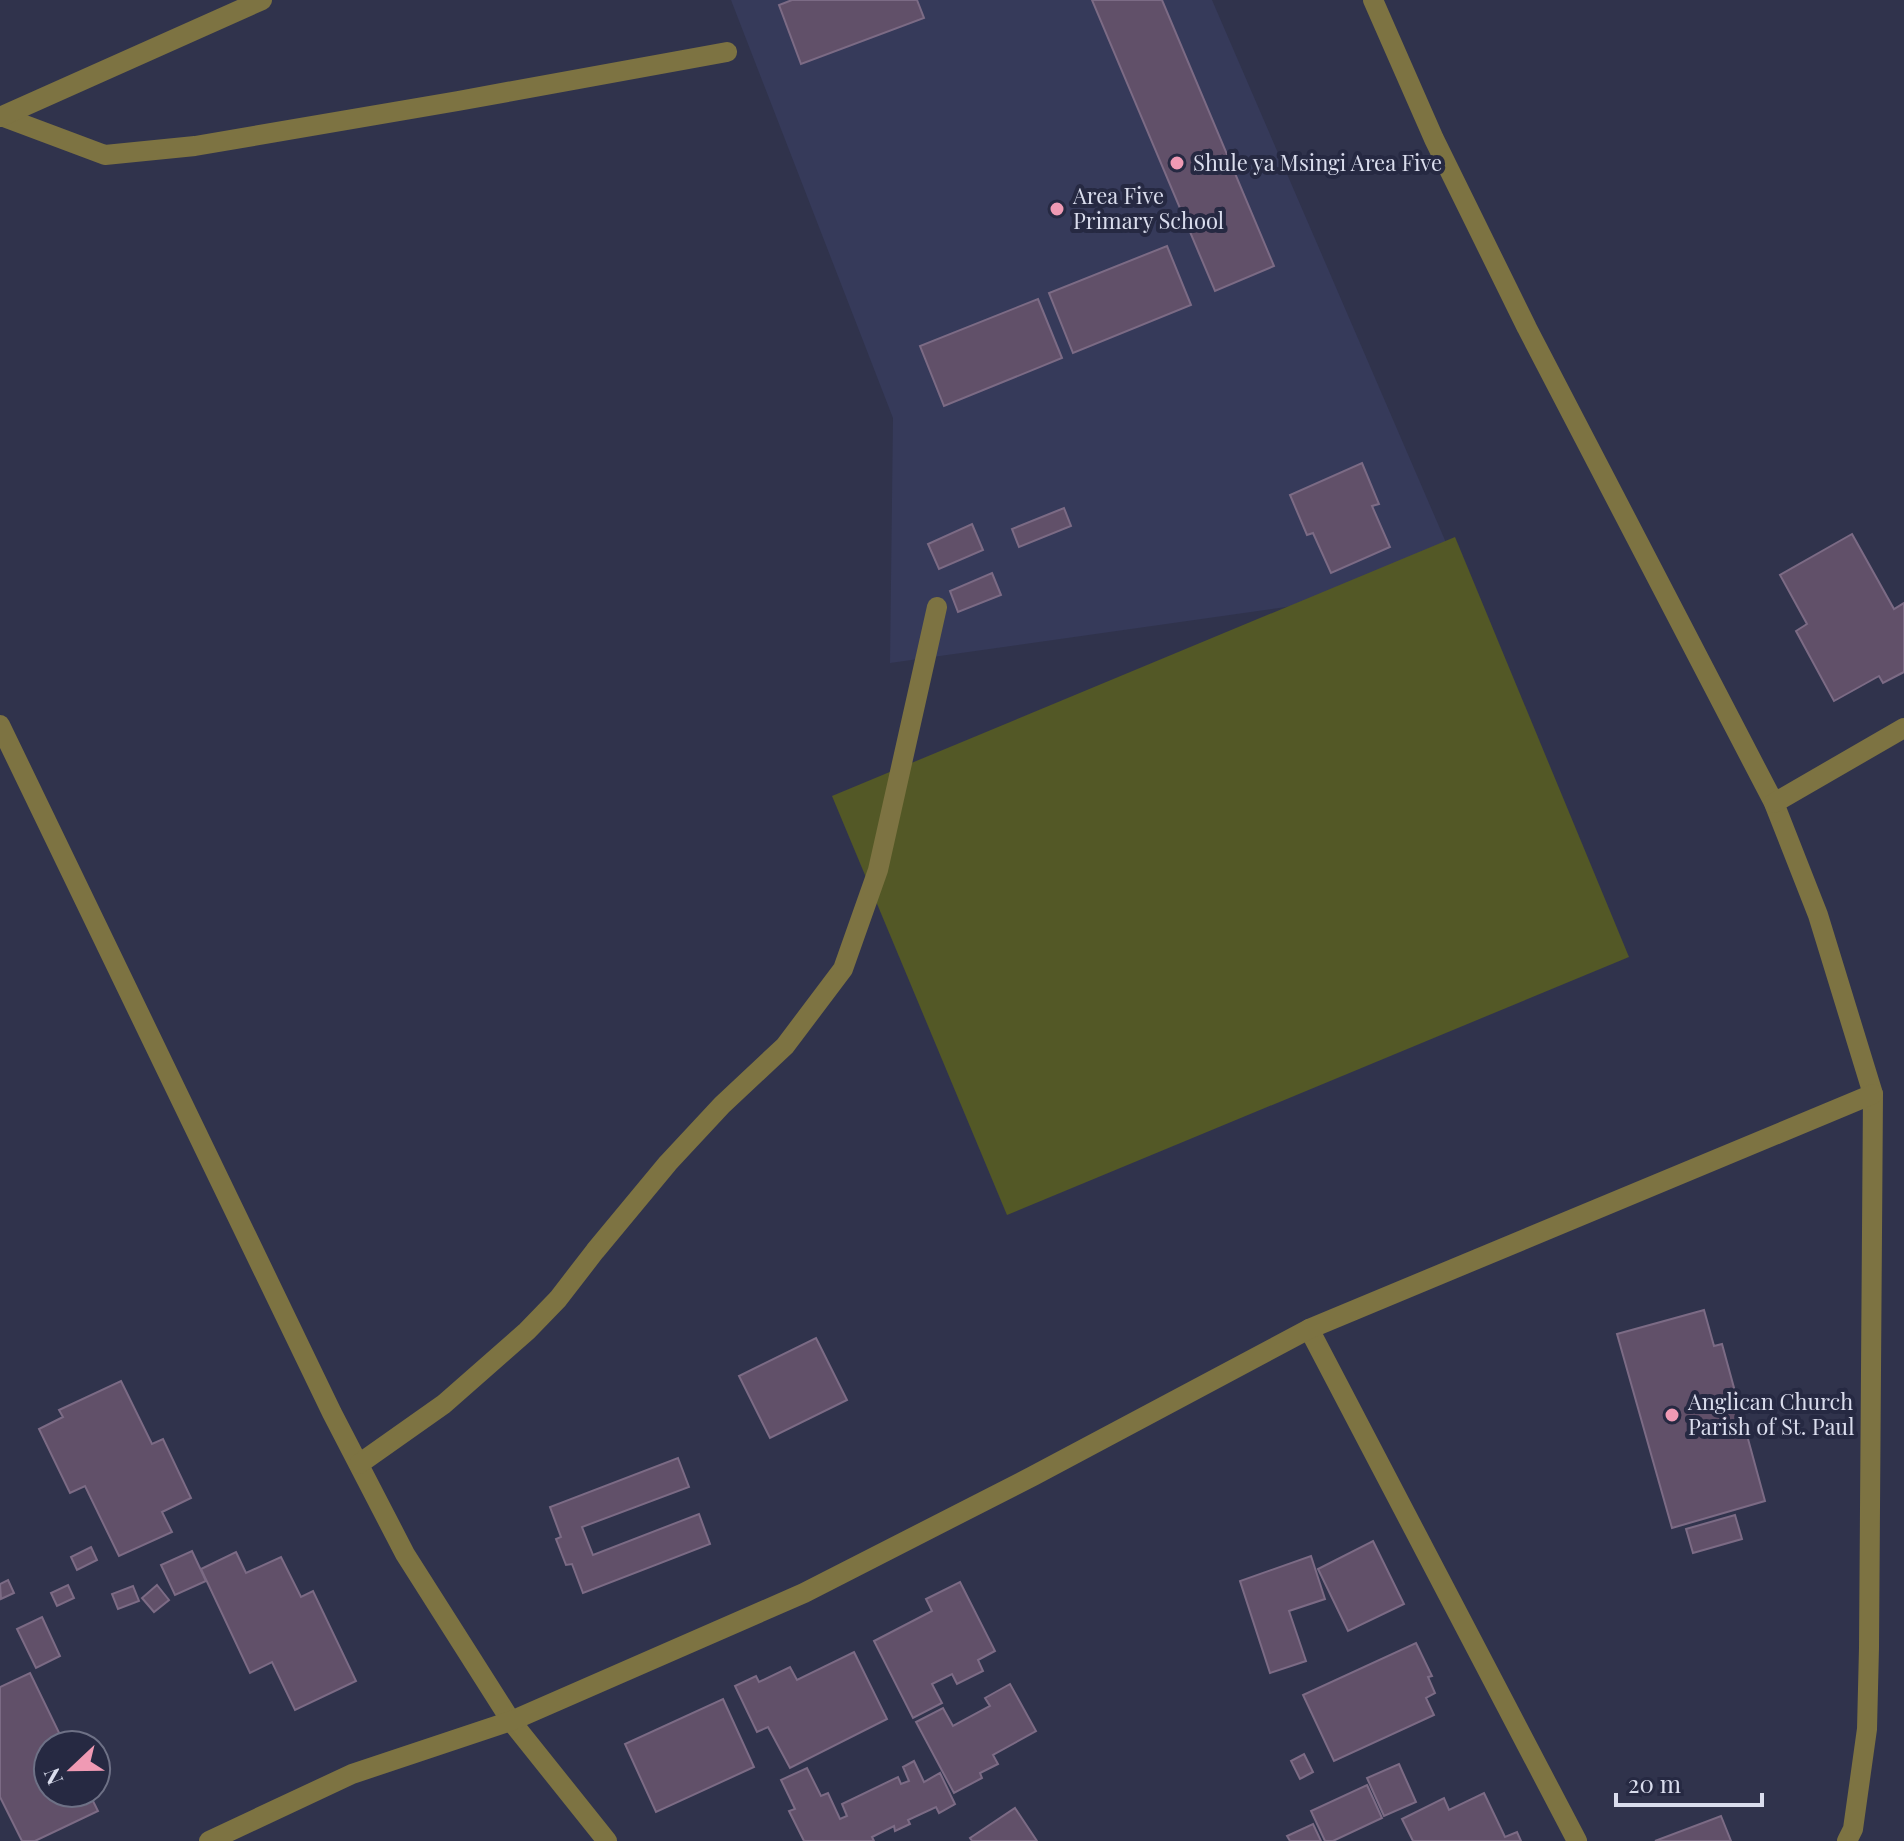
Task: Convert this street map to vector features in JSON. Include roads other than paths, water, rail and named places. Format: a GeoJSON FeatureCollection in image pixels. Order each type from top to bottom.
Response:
{"type":"FeatureCollection","features":[{"type":"Feature","properties":{"kind":"street"},"geometry":{"type":"LineString","coordinates":[[0,117],[262,0]]}},
{"type":"Feature","properties":{"kind":"street"},"geometry":{"type":"LineString","coordinates":[[1373,0],[1434,139],[1527,328],[1774,803],[1818,915],[1873,1094],[1867,1729],[1853,1829],[1847,1841]]}},
{"type":"Feature","properties":{"kind":"street"},"geometry":{"type":"LineString","coordinates":[[0,117],[105,155],[209,144],[727,52]]}},
{"type":"Feature","properties":{"kind":"street"},"geometry":{"type":"LineString","coordinates":[[359,1464],[444,1404],[527,1331],[558,1299],[668,1163],[722,1105],[785,1046],[843,969],[878,870],[937,607]]}},
{"type":"Feature","properties":{"kind":"street"},"geometry":{"type":"LineString","coordinates":[[0,725],[332,1413],[405,1554],[511,1721],[607,1841]]}},
{"type":"Feature","properties":{"kind":"street"},"geometry":{"type":"LineString","coordinates":[[1774,803],[1904,728]]}},
{"type":"Feature","properties":{"kind":"street"},"geometry":{"type":"LineString","coordinates":[[209,1841],[352,1774],[511,1721],[804,1593],[1033,1476],[1309,1329],[1873,1094]]}},
{"type":"Feature","properties":{"kind":"street"},"geometry":{"type":"LineString","coordinates":[[1309,1329],[1577,1841]]}},
{"type":"Feature","properties":{"kind":"place","name":"Shule ya Msingi Area Five"},"geometry":{"type":"Point","coordinates":[1177,163]}},
{"type":"Feature","properties":{"kind":"place","name":"Area Five Primary School"},"geometry":{"type":"Point","coordinates":[1057,209]}},
{"type":"Feature","properties":{"kind":"place","name":"Anglican Church Parish of St. Paul"},"geometry":{"type":"Point","coordinates":[1672,1415]}}]}
